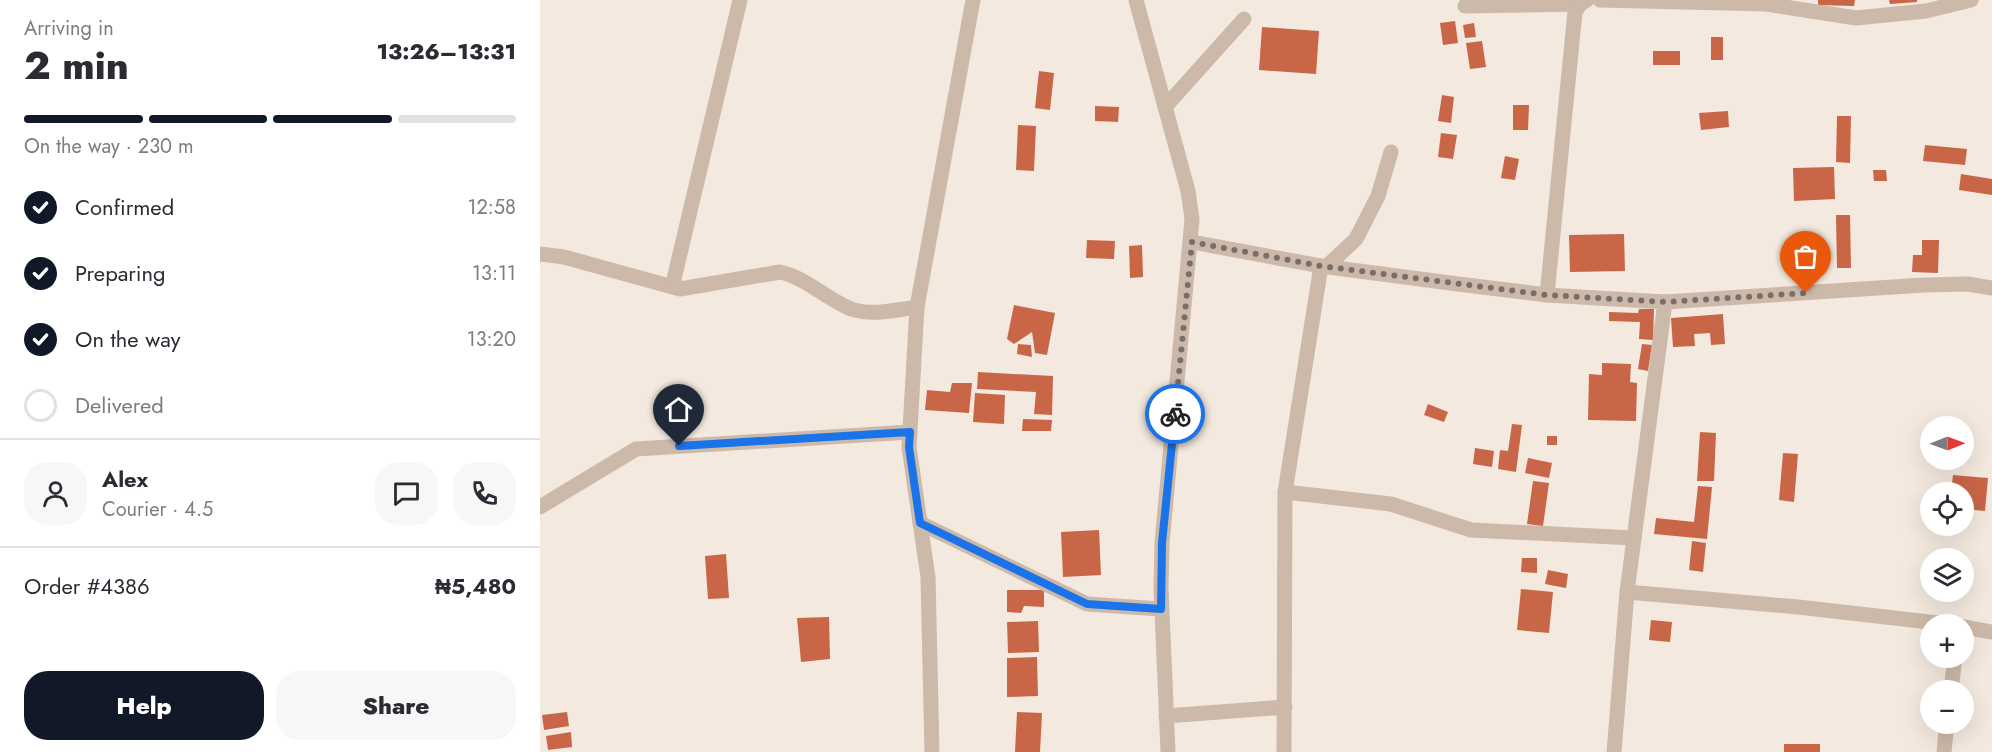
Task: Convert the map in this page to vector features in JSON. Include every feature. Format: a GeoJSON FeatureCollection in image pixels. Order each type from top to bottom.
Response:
{"type":"FeatureCollection","features":[{"type":"Feature","properties":{"kind":"street"},"geometry":{"type":"LineString","coordinates":[[675,286],[674,279],[740,0]]}},
{"type":"Feature","properties":{"kind":"street"},"geometry":{"type":"LineString","coordinates":[[932,752],[928,577],[909,447],[917,307],[973,0]]}},
{"type":"Feature","properties":{"kind":"street"},"geometry":{"type":"LineString","coordinates":[[1136,0],[1188,191],[1192,242],[1162,543],[1161,609],[1168,752]]}},
{"type":"Feature","properties":{"kind":"street"},"geometry":{"type":"LineString","coordinates":[[1600,0],[1766,2],[1856,18],[1926,11],[1971,0]]}},
{"type":"Feature","properties":{"kind":"street"},"geometry":{"type":"LineString","coordinates":[[1464,6],[1583,2]]}},
{"type":"Feature","properties":{"kind":"street"},"geometry":{"type":"LineString","coordinates":[[1547,295],[1575,12],[1583,2]]}},
{"type":"Feature","properties":{"kind":"street"},"geometry":{"type":"LineString","coordinates":[[1165,107],[1244,19]]}},
{"type":"Feature","properties":{"kind":"street"},"geometry":{"type":"LineString","coordinates":[[1284,752],[1285,492],[1324,266],[1356,239],[1378,196],[1391,152]]}},
{"type":"Feature","properties":{"kind":"street"},"geometry":{"type":"LineString","coordinates":[[1192,242],[1324,266],[1547,295],[1665,302],[1924,285],[1968,284],[1992,288]]}},
{"type":"Feature","properties":{"kind":"street"},"geometry":{"type":"LineString","coordinates":[[540,254],[564,257],[680,289],[780,272],[791,275],[852,309],[873,313],[917,307]]}},
{"type":"Feature","properties":{"kind":"street"},"geometry":{"type":"LineString","coordinates":[[1614,752],[1627,592],[1665,302]]}},
{"type":"Feature","properties":{"kind":"street"},"geometry":{"type":"LineString","coordinates":[[540,507],[636,449],[910,432]]}},
{"type":"Feature","properties":{"kind":"street"},"geometry":{"type":"LineString","coordinates":[[1285,492],[1391,504],[1471,530],[1634,538]]}},
{"type":"Feature","properties":{"kind":"street"},"geometry":{"type":"LineString","coordinates":[[920,523],[1087,604],[1161,609]]}},
{"type":"Feature","properties":{"kind":"street"},"geometry":{"type":"LineString","coordinates":[[1627,592],[1798,607],[1920,621]]}},
{"type":"Feature","properties":{"kind":"street"},"geometry":{"type":"LineString","coordinates":[[1974,629],[1992,632]]}},
{"type":"Feature","properties":{"kind":"street"},"geometry":{"type":"LineString","coordinates":[[1166,716],[1285,707]]}},
{"type":"Feature","properties":{"kind":"street"},"geometry":{"type":"LineString","coordinates":[[1944,752],[1946,734]]}},
{"type":"Feature","properties":{"kind":"building"},"geometry":{"type":"Polygon","coordinates":[[[1818,0],[1855,0],[1854,6],[1818,5],[1818,0]]]}},
{"type":"Feature","properties":{"kind":"building"},"geometry":{"type":"Polygon","coordinates":[[[1889,0],[1917,0],[1917,2],[1890,4],[1889,0]]]}},
{"type":"Feature","properties":{"kind":"building"},"geometry":{"type":"Polygon","coordinates":[[[1455,21],[1458,43],[1443,45],[1440,23],[1455,21]]]}},
{"type":"Feature","properties":{"kind":"building"},"geometry":{"type":"Polygon","coordinates":[[[1474,23],[1476,37],[1465,38],[1463,25],[1474,23]]]}},
{"type":"Feature","properties":{"kind":"building"},"geometry":{"type":"Polygon","coordinates":[[[1262,27],[1319,31],[1316,74],[1259,70],[1262,27]]]}},
{"type":"Feature","properties":{"kind":"building"},"geometry":{"type":"Polygon","coordinates":[[[1711,37],[1723,37],[1723,60],[1711,60],[1711,37]]]}},
{"type":"Feature","properties":{"kind":"building"},"geometry":{"type":"Polygon","coordinates":[[[1482,41],[1486,67],[1470,69],[1466,43],[1482,41]]]}},
{"type":"Feature","properties":{"kind":"building"},"geometry":{"type":"Polygon","coordinates":[[[1653,51],[1680,51],[1680,65],[1653,65],[1653,51]]]}},
{"type":"Feature","properties":{"kind":"building"},"geometry":{"type":"Polygon","coordinates":[[[1039,71],[1054,73],[1050,110],[1035,108],[1039,71]]]}},
{"type":"Feature","properties":{"kind":"building"},"geometry":{"type":"Polygon","coordinates":[[[1442,95],[1454,97],[1451,123],[1438,121],[1442,95]]]}},
{"type":"Feature","properties":{"kind":"building"},"geometry":{"type":"Polygon","coordinates":[[[1513,105],[1529,105],[1528,130],[1513,130],[1513,105]]]}},
{"type":"Feature","properties":{"kind":"building"},"geometry":{"type":"Polygon","coordinates":[[[1095,106],[1119,107],[1118,122],[1095,121],[1095,106]]]}},
{"type":"Feature","properties":{"kind":"building"},"geometry":{"type":"Polygon","coordinates":[[[1728,111],[1729,127],[1701,130],[1699,113],[1728,111]]]}},
{"type":"Feature","properties":{"kind":"building"},"geometry":{"type":"Polygon","coordinates":[[[1837,116],[1851,116],[1850,163],[1836,162],[1837,116]]]}},
{"type":"Feature","properties":{"kind":"building"},"geometry":{"type":"Polygon","coordinates":[[[1018,125],[1036,126],[1034,171],[1016,170],[1018,125]]]}},
{"type":"Feature","properties":{"kind":"building"},"geometry":{"type":"Polygon","coordinates":[[[1441,133],[1457,135],[1453,159],[1438,157],[1441,133]]]}},
{"type":"Feature","properties":{"kind":"building"},"geometry":{"type":"Polygon","coordinates":[[[1925,145],[1967,149],[1965,165],[1923,161],[1925,145]]]}},
{"type":"Feature","properties":{"kind":"building"},"geometry":{"type":"Polygon","coordinates":[[[1505,156],[1519,159],[1515,180],[1501,178],[1505,156]]]}},
{"type":"Feature","properties":{"kind":"building"},"geometry":{"type":"Polygon","coordinates":[[[1834,167],[1835,199],[1794,201],[1793,168],[1834,167]]]}},
{"type":"Feature","properties":{"kind":"building"},"geometry":{"type":"Polygon","coordinates":[[[1873,170],[1886,170],[1887,181],[1874,181],[1873,170]]]}},
{"type":"Feature","properties":{"kind":"building"},"geometry":{"type":"Polygon","coordinates":[[[1961,174],[1992,179],[1992,195],[1959,190],[1961,174]]]}},
{"type":"Feature","properties":{"kind":"building"},"geometry":{"type":"Polygon","coordinates":[[[1836,215],[1850,215],[1851,268],[1837,268],[1836,215]]]}},
{"type":"Feature","properties":{"kind":"building"},"geometry":{"type":"Polygon","coordinates":[[[1624,234],[1625,271],[1570,272],[1569,235],[1624,234]]]}},
{"type":"Feature","properties":{"kind":"building"},"geometry":{"type":"Polygon","coordinates":[[[1087,240],[1115,241],[1114,259],[1086,258],[1087,240]]]}},
{"type":"Feature","properties":{"kind":"building"},"geometry":{"type":"Polygon","coordinates":[[[1922,240],[1939,240],[1938,273],[1912,272],[1913,255],[1922,255],[1922,240]]]}},
{"type":"Feature","properties":{"kind":"building"},"geometry":{"type":"Polygon","coordinates":[[[1142,245],[1143,277],[1130,278],[1129,246],[1142,245]]]}},
{"type":"Feature","properties":{"kind":"building"},"geometry":{"type":"Polygon","coordinates":[[[1014,305],[1055,313],[1047,355],[1035,353],[1032,332],[1014,344],[1007,339],[1014,305]]]}},
{"type":"Feature","properties":{"kind":"building"},"geometry":{"type":"Polygon","coordinates":[[[1639,309],[1654,309],[1653,340],[1639,339],[1640,322],[1609,321],[1609,312],[1638,313],[1639,309]]]}},
{"type":"Feature","properties":{"kind":"building"},"geometry":{"type":"Polygon","coordinates":[[[1723,314],[1725,344],[1711,345],[1710,333],[1694,334],[1695,346],[1673,347],[1671,318],[1723,314]]]}},
{"type":"Feature","properties":{"kind":"building"},"geometry":{"type":"Polygon","coordinates":[[[1018,344],[1031,345],[1032,357],[1017,354],[1018,344]]]}},
{"type":"Feature","properties":{"kind":"building"},"geometry":{"type":"Polygon","coordinates":[[[1642,344],[1652,345],[1648,371],[1638,369],[1642,344]]]}},
{"type":"Feature","properties":{"kind":"building"},"geometry":{"type":"Polygon","coordinates":[[[1602,363],[1631,364],[1630,382],[1637,383],[1636,421],[1588,420],[1589,374],[1602,375],[1602,363]]]}},
{"type":"Feature","properties":{"kind":"building"},"geometry":{"type":"Polygon","coordinates":[[[978,372],[1053,376],[1052,415],[1034,414],[1036,392],[977,389],[978,372]]]}},
{"type":"Feature","properties":{"kind":"building"},"geometry":{"type":"Polygon","coordinates":[[[952,383],[972,383],[969,413],[925,410],[927,390],[950,392],[952,383]]]}},
{"type":"Feature","properties":{"kind":"building"},"geometry":{"type":"Polygon","coordinates":[[[975,393],[1005,395],[1004,424],[973,422],[975,393]]]}},
{"type":"Feature","properties":{"kind":"building"},"geometry":{"type":"Polygon","coordinates":[[[1428,404],[1448,412],[1444,422],[1424,415],[1428,404]]]}},
{"type":"Feature","properties":{"kind":"building"},"geometry":{"type":"Polygon","coordinates":[[[1023,419],[1052,420],[1051,431],[1022,431],[1023,419]]]}},
{"type":"Feature","properties":{"kind":"building"},"geometry":{"type":"Polygon","coordinates":[[[1512,424],[1522,425],[1516,472],[1498,469],[1500,450],[1508,451],[1512,424]]]}},
{"type":"Feature","properties":{"kind":"building"},"geometry":{"type":"Polygon","coordinates":[[[1700,432],[1716,433],[1714,481],[1697,481],[1700,432]]]}},
{"type":"Feature","properties":{"kind":"building"},"geometry":{"type":"Polygon","coordinates":[[[1547,436],[1557,436],[1557,445],[1547,445],[1547,436]]]}},
{"type":"Feature","properties":{"kind":"building"},"geometry":{"type":"Polygon","coordinates":[[[1475,448],[1494,451],[1492,467],[1473,464],[1475,448]]]}},
{"type":"Feature","properties":{"kind":"building"},"geometry":{"type":"Polygon","coordinates":[[[1783,453],[1798,454],[1794,502],[1779,500],[1783,453]]]}},
{"type":"Feature","properties":{"kind":"building"},"geometry":{"type":"Polygon","coordinates":[[[1528,458],[1552,463],[1549,478],[1525,473],[1528,458]]]}},
{"type":"Feature","properties":{"kind":"building"},"geometry":{"type":"Polygon","coordinates":[[[1953,475],[1988,478],[1985,511],[1974,510],[1974,482],[1952,482],[1953,475]]]}},
{"type":"Feature","properties":{"kind":"building"},"geometry":{"type":"Polygon","coordinates":[[[1533,481],[1549,483],[1543,526],[1527,524],[1533,481]]]}},
{"type":"Feature","properties":{"kind":"building"},"geometry":{"type":"Polygon","coordinates":[[[1698,486],[1712,487],[1707,539],[1654,534],[1656,518],[1694,522],[1698,486]]]}},
{"type":"Feature","properties":{"kind":"building"},"geometry":{"type":"Polygon","coordinates":[[[1099,530],[1101,575],[1063,577],[1061,532],[1099,530]]]}},
{"type":"Feature","properties":{"kind":"building"},"geometry":{"type":"Polygon","coordinates":[[[1692,541],[1706,543],[1703,572],[1689,570],[1692,541]]]}},
{"type":"Feature","properties":{"kind":"building"},"geometry":{"type":"Polygon","coordinates":[[[726,554],[729,598],[708,599],[705,556],[726,554]]]}},
{"type":"Feature","properties":{"kind":"building"},"geometry":{"type":"Polygon","coordinates":[[[1522,558],[1537,558],[1537,573],[1521,572],[1522,558]]]}},
{"type":"Feature","properties":{"kind":"building"},"geometry":{"type":"Polygon","coordinates":[[[1548,570],[1568,574],[1566,588],[1545,584],[1548,570]]]}},
{"type":"Feature","properties":{"kind":"building"},"geometry":{"type":"Polygon","coordinates":[[[1521,589],[1553,592],[1549,633],[1517,630],[1521,589]]]}},
{"type":"Feature","properties":{"kind":"building"},"geometry":{"type":"Polygon","coordinates":[[[1007,590],[1044,590],[1044,607],[1024,606],[1021,613],[1007,612],[1007,590]]]}},
{"type":"Feature","properties":{"kind":"building"},"geometry":{"type":"Polygon","coordinates":[[[829,617],[830,659],[801,662],[797,618],[829,617]]]}},
{"type":"Feature","properties":{"kind":"building"},"geometry":{"type":"Polygon","coordinates":[[[1651,620],[1672,622],[1670,642],[1649,640],[1651,620]]]}},
{"type":"Feature","properties":{"kind":"building"},"geometry":{"type":"Polygon","coordinates":[[[1038,621],[1039,652],[1008,653],[1007,622],[1038,621]]]}},
{"type":"Feature","properties":{"kind":"building"},"geometry":{"type":"Polygon","coordinates":[[[1037,657],[1038,696],[1007,697],[1007,658],[1037,657]]]}},
{"type":"Feature","properties":{"kind":"building"},"geometry":{"type":"Polygon","coordinates":[[[567,712],[569,726],[544,730],[542,715],[567,712]]]}},
{"type":"Feature","properties":{"kind":"building"},"geometry":{"type":"Polygon","coordinates":[[[1017,712],[1042,713],[1040,752],[1015,752],[1017,712]]]}},
{"type":"Feature","properties":{"kind":"building"},"geometry":{"type":"Polygon","coordinates":[[[571,732],[572,747],[548,750],[546,736],[571,732]]]}},
{"type":"Feature","properties":{"kind":"building"},"geometry":{"type":"Polygon","coordinates":[[[1784,744],[1820,744],[1820,752],[1784,752],[1784,744]]]}},
{"type":"Feature","properties":{"kind":"way so far"},"geometry":{"type":"LineString","coordinates":[[1175,414],[1192,242],[1321,266],[1547,295],[1665,302],[1806,293]]}},
{"type":"Feature","properties":{"kind":"route"},"geometry":{"type":"LineString","coordinates":[[679,446],[910,432],[909,447],[920,523],[1018,573],[1087,604],[1161,609],[1162,543],[1175,414]]}}]}
